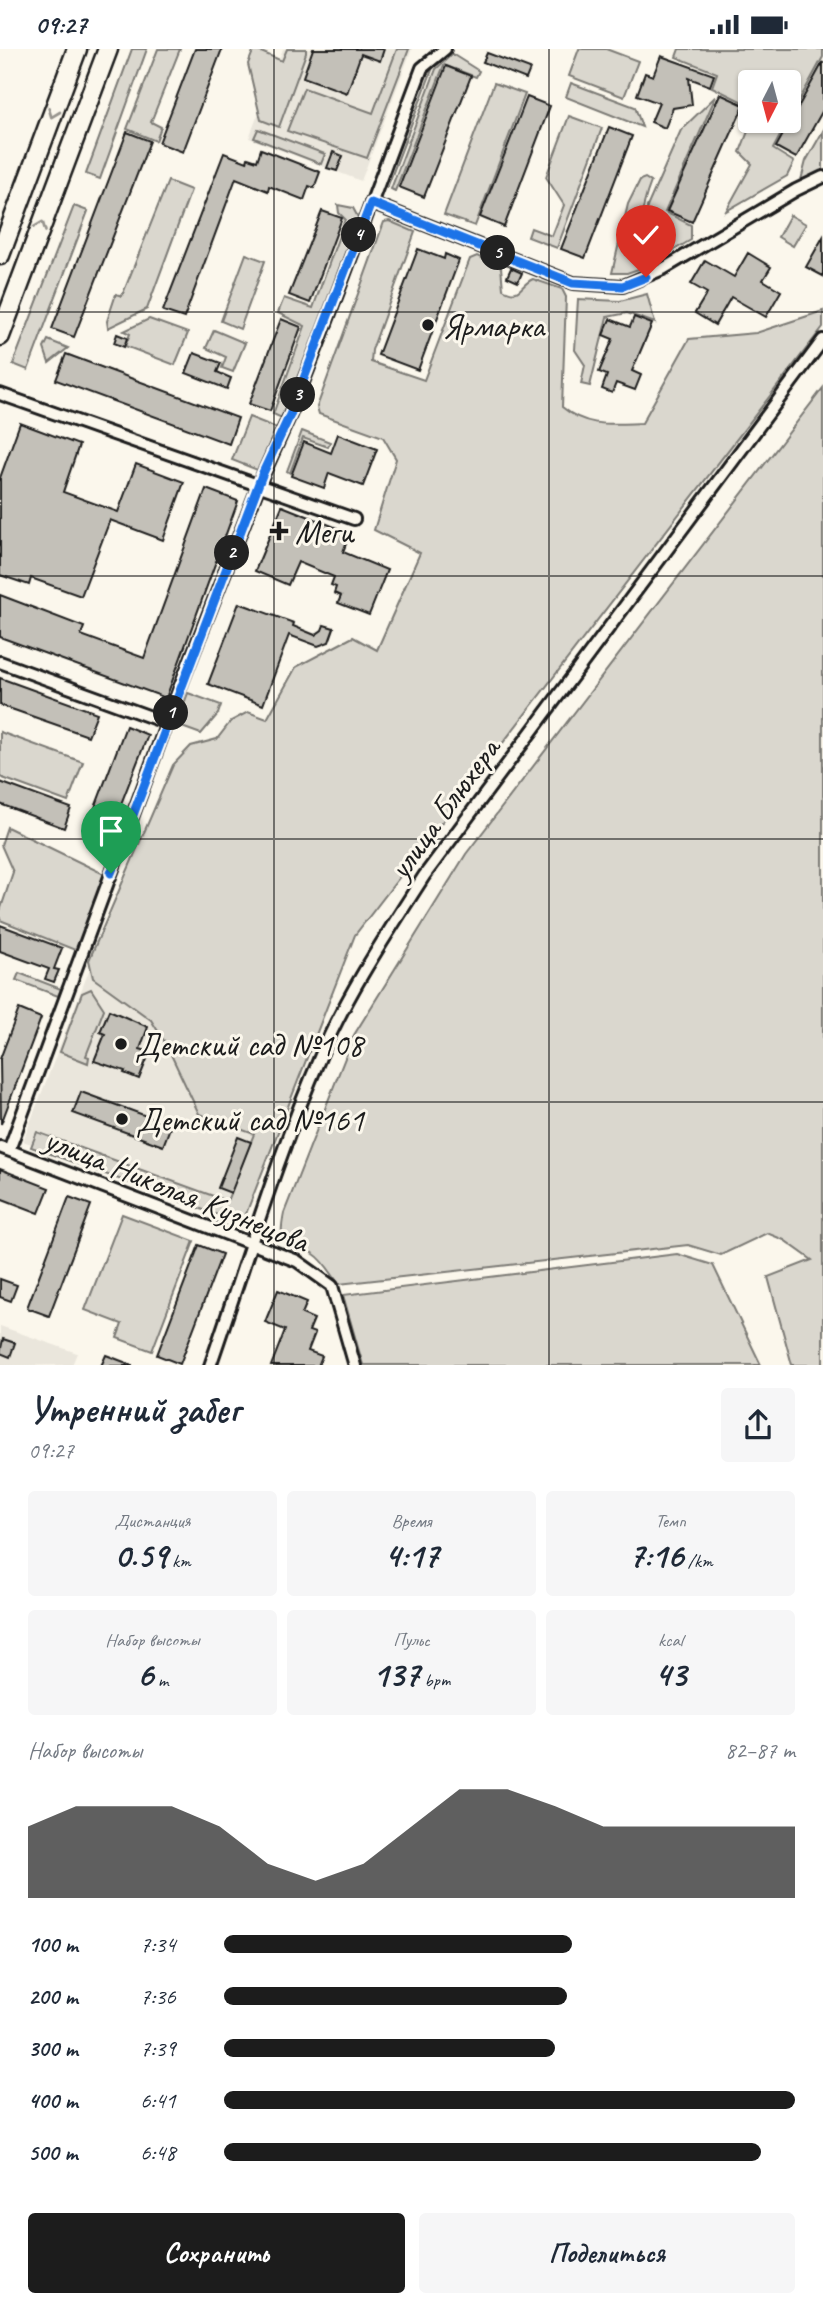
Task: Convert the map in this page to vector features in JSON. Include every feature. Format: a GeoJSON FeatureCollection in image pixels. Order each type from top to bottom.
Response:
{"type":"FeatureCollection","features":[{"type":"Feature","properties":{"kind":"main road"},"geometry":{"type":"LineString","coordinates":[[28,261],[1,253],[77,49]]}},
{"type":"Feature","properties":{"kind":"main road"},"geometry":{"type":"LineString","coordinates":[[0,336],[108,49]]}},
{"type":"Feature","properties":{"kind":"street"},"geometry":{"type":"LineString","coordinates":[[5,1149],[167,723],[259,485],[290,415],[422,68],[445,49]]}},
{"type":"Feature","properties":{"kind":"street"},"geometry":{"type":"LineString","coordinates":[[371,203],[573,283],[623,286],[663,269],[796,190],[823,177]]}},
{"type":"Feature","properties":{"kind":"street","name":"улица Блюхера"},"geometry":{"type":"LineString","coordinates":[[210,1365],[267,1194],[321,1054],[369,962],[424,876],[823,340]]}},
{"type":"Feature","properties":{"kind":"street"},"geometry":{"type":"LineString","coordinates":[[0,394],[354,519]]}},
{"type":"Feature","properties":{"kind":"street"},"geometry":{"type":"LineString","coordinates":[[0,662],[167,723]]}},
{"type":"Feature","properties":{"kind":"street","name":"улица Николая Кузнецова"},"geometry":{"type":"LineString","coordinates":[[5,1149],[297,1261],[332,1286],[355,1365]]}},
{"type":"Feature","properties":{"kind":"shaded area"},"geometry":{"type":"Polygon","coordinates":[[[132,49],[147,49],[100,179],[86,174],[132,49]]]}},
{"type":"Feature","properties":{"kind":"shaded area"},"geometry":{"type":"Polygon","coordinates":[[[158,49],[180,49],[151,122],[161,127],[156,141],[127,129],[158,49]]]}},
{"type":"Feature","properties":{"kind":"shaded area"},"geometry":{"type":"Polygon","coordinates":[[[254,49],[282,61],[287,49],[306,49],[279,127],[261,120],[248,64],[254,49]]]}},
{"type":"Feature","properties":{"kind":"shaded area"},"geometry":{"type":"Polygon","coordinates":[[[283,49],[412,49],[361,181],[249,138],[283,49]]]}},
{"type":"Feature","properties":{"kind":"shaded area"},"geometry":{"type":"Polygon","coordinates":[[[397,49],[409,49],[367,158],[287,131],[304,88],[373,113],[397,49]]]}},
{"type":"Feature","properties":{"kind":"shaded area"},"geometry":{"type":"Polygon","coordinates":[[[579,49],[606,49],[638,61],[624,97],[569,76],[579,49]]]}},
{"type":"Feature","properties":{"kind":"shaded area"},"geometry":{"type":"Polygon","coordinates":[[[679,49],[823,49],[823,57],[802,95],[802,70],[738,70],[738,100],[712,87],[717,73],[676,57],[679,49]]]}},
{"type":"Feature","properties":{"kind":"shaded area"},"geometry":{"type":"Polygon","coordinates":[[[452,54],[479,71],[476,77],[444,65],[395,191],[391,189],[436,69],[452,54]]]}},
{"type":"Feature","properties":{"kind":"shaded area"},"geometry":{"type":"Polygon","coordinates":[[[432,70],[387,188],[384,187],[427,74],[432,70]]]}},
{"type":"Feature","properties":{"kind":"shaded area"},"geometry":{"type":"Polygon","coordinates":[[[494,83],[525,94],[475,226],[444,215],[494,83]]]}},
{"type":"Feature","properties":{"kind":"shaded area"},"geometry":{"type":"Polygon","coordinates":[[[571,83],[635,107],[642,127],[566,97],[571,83]]]}},
{"type":"Feature","properties":{"kind":"shaded area"},"geometry":{"type":"Polygon","coordinates":[[[716,96],[665,212],[691,225],[691,240],[648,265],[647,207],[681,130],[716,96]]]}},
{"type":"Feature","properties":{"kind":"shaded area"},"geometry":{"type":"Polygon","coordinates":[[[569,116],[602,128],[557,248],[528,237],[531,228],[552,236],[564,205],[546,177],[569,116]]]}},
{"type":"Feature","properties":{"kind":"shaded area"},"geometry":{"type":"Polygon","coordinates":[[[258,129],[325,154],[321,164],[254,138],[258,129]]]}},
{"type":"Feature","properties":{"kind":"shaded area"},"geometry":{"type":"Polygon","coordinates":[[[823,131],[823,175],[800,184],[806,161],[823,131]]]}},
{"type":"Feature","properties":{"kind":"shaded area"},"geometry":{"type":"Polygon","coordinates":[[[747,133],[782,133],[773,149],[794,162],[787,176],[726,211],[752,164],[740,152],[747,133]]]}},
{"type":"Feature","properties":{"kind":"shaded area"},"geometry":{"type":"Polygon","coordinates":[[[645,178],[651,182],[641,224],[644,267],[627,273],[612,273],[628,204],[640,180],[645,178]]]}},
{"type":"Feature","properties":{"kind":"shaded area"},"geometry":{"type":"Polygon","coordinates":[[[168,181],[191,190],[147,309],[108,328],[107,321],[116,294],[122,296],[168,181]]]}},
{"type":"Feature","properties":{"kind":"shaded area"},"geometry":{"type":"Polygon","coordinates":[[[338,205],[353,208],[361,223],[284,419],[273,414],[305,326],[278,313],[284,298],[313,308],[345,219],[339,213],[338,205]]]}},
{"type":"Feature","properties":{"kind":"shaded area"},"geometry":{"type":"Polygon","coordinates":[[[74,206],[88,211],[28,370],[13,364],[74,206]]]}},
{"type":"Feature","properties":{"kind":"shaded area"},"geometry":{"type":"Polygon","coordinates":[[[790,215],[806,224],[793,246],[778,237],[790,215]]]}},
{"type":"Feature","properties":{"kind":"shaded area"},"geometry":{"type":"Polygon","coordinates":[[[389,221],[415,232],[372,350],[371,362],[424,380],[470,259],[477,256],[501,267],[503,289],[509,292],[517,292],[533,279],[562,289],[566,297],[562,407],[590,422],[642,423],[689,339],[756,333],[823,311],[823,327],[355,935],[242,1224],[31,1147],[37,1132],[227,1201],[254,1134],[199,1114],[166,1044],[151,1020],[93,978],[89,960],[173,765],[191,746],[217,739],[231,721],[248,712],[267,719],[296,667],[353,637],[377,650],[420,553],[374,530],[396,459],[383,437],[319,414],[317,407],[384,222],[389,221]]]}},
{"type":"Feature","properties":{"kind":"shaded area"},"geometry":{"type":"Polygon","coordinates":[[[246,254],[265,261],[240,329],[221,321],[246,254]]]}},
{"type":"Feature","properties":{"kind":"shaded area"},"geometry":{"type":"Polygon","coordinates":[[[647,294],[655,323],[627,313],[607,317],[590,386],[581,384],[585,365],[575,350],[578,299],[620,301],[647,294]]]}},
{"type":"Feature","properties":{"kind":"shaded area"},"geometry":{"type":"Polygon","coordinates":[[[149,319],[188,333],[175,365],[125,346],[130,334],[124,331],[149,319]]]}},
{"type":"Feature","properties":{"kind":"shaded area"},"geometry":{"type":"Polygon","coordinates":[[[214,330],[245,343],[233,372],[222,368],[226,357],[206,348],[214,330]]]}},
{"type":"Feature","properties":{"kind":"shaded area"},"geometry":{"type":"Polygon","coordinates":[[[48,340],[68,348],[49,363],[44,348],[48,340]]]}},
{"type":"Feature","properties":{"kind":"shaded area"},"geometry":{"type":"Polygon","coordinates":[[[823,388],[823,1365],[792,1365],[768,1277],[812,1260],[784,1240],[767,1233],[721,1255],[688,1245],[339,1284],[318,1257],[283,1240],[282,1226],[284,1213],[354,1035],[466,854],[823,388]]]}},
{"type":"Feature","properties":{"kind":"shaded area"},"geometry":{"type":"Polygon","coordinates":[[[249,417],[277,428],[260,471],[232,460],[249,417]]]}},
{"type":"Feature","properties":{"kind":"shaded area"},"geometry":{"type":"Polygon","coordinates":[[[302,431],[330,442],[328,447],[303,438],[290,473],[287,471],[302,431]]]}},
{"type":"Feature","properties":{"kind":"shaded area"},"geometry":{"type":"Polygon","coordinates":[[[188,693],[221,705],[218,714],[201,734],[176,725],[188,693]]]}},
{"type":"Feature","properties":{"kind":"shaded area"},"geometry":{"type":"Polygon","coordinates":[[[0,732],[83,762],[68,802],[0,777],[0,732]]]}},
{"type":"Feature","properties":{"kind":"shaded area"},"geometry":{"type":"Polygon","coordinates":[[[7,827],[106,875],[80,952],[0,920],[0,911],[13,872],[1,845],[7,827]]]}},
{"type":"Feature","properties":{"kind":"shaded area"},"geometry":{"type":"Polygon","coordinates":[[[121,888],[282,1065],[223,1214],[23,1141],[121,888]]]}},
{"type":"Feature","properties":{"kind":"shaded area"},"geometry":{"type":"Polygon","coordinates":[[[19,973],[61,989],[58,996],[16,980],[19,973]]]}},
{"type":"Feature","properties":{"kind":"shaded area"},"geometry":{"type":"Polygon","coordinates":[[[91,989],[104,1009],[86,1056],[89,1057],[88,1063],[60,1052],[82,993],[91,989]]]}},
{"type":"Feature","properties":{"kind":"shaded area"},"geometry":{"type":"Polygon","coordinates":[[[122,1214],[194,1241],[152,1351],[117,1338],[122,1324],[85,1310],[122,1214]]]}},
{"type":"Feature","properties":{"kind":"shaded area"},"geometry":{"type":"Polygon","coordinates":[[[677,1254],[713,1265],[761,1365],[363,1365],[343,1295],[677,1254]]]}},
{"type":"Feature","properties":{"kind":"shaded area"},"geometry":{"type":"Polygon","coordinates":[[[0,1326],[77,1353],[72,1365],[0,1365],[0,1326]]]}},
{"type":"Feature","properties":{"kind":"building"},"geometry":{"type":"Polygon","coordinates":[[[195,49],[222,49],[183,152],[159,143],[195,49]]]}},
{"type":"Feature","properties":{"kind":"building"},"geometry":{"type":"Polygon","coordinates":[[[313,49],[384,49],[380,61],[361,54],[347,93],[303,77],[313,49]]]}},
{"type":"Feature","properties":{"kind":"building"},"geometry":{"type":"Polygon","coordinates":[[[487,53],[530,69],[526,79],[483,62],[487,53]]]}},
{"type":"Feature","properties":{"kind":"building"},"geometry":{"type":"Polygon","coordinates":[[[661,56],[714,75],[710,86],[689,78],[692,105],[673,108],[665,128],[651,122],[659,103],[637,95],[645,73],[653,76],[661,56]]]}},
{"type":"Feature","properties":{"kind":"building"},"geometry":{"type":"Polygon","coordinates":[[[823,62],[823,110],[796,158],[776,147],[784,133],[802,133],[802,100],[823,62]]]}},
{"type":"Feature","properties":{"kind":"building"},"geometry":{"type":"Polygon","coordinates":[[[446,66],[471,76],[424,197],[399,187],[446,66]]]}},
{"type":"Feature","properties":{"kind":"building"},"geometry":{"type":"Polygon","coordinates":[[[720,94],[738,102],[738,118],[692,222],[667,211],[720,94]]]}},
{"type":"Feature","properties":{"kind":"building"},"geometry":{"type":"Polygon","coordinates":[[[527,97],[550,106],[504,227],[480,217],[527,97]]]}},
{"type":"Feature","properties":{"kind":"building"},"geometry":{"type":"Polygon","coordinates":[[[609,127],[632,136],[585,258],[561,249],[609,127]]]}},
{"type":"Feature","properties":{"kind":"building"},"geometry":{"type":"Polygon","coordinates":[[[127,132],[150,141],[74,337],[52,329],[127,132]]]}},
{"type":"Feature","properties":{"kind":"building"},"geometry":{"type":"Polygon","coordinates":[[[261,149],[320,172],[314,188],[309,186],[304,200],[269,186],[268,191],[236,178],[184,318],[163,311],[224,153],[247,162],[248,158],[257,161],[261,149]]]}},
{"type":"Feature","properties":{"kind":"building"},"geometry":{"type":"Polygon","coordinates":[[[333,152],[343,156],[337,171],[327,168],[333,152]]]}},
{"type":"Feature","properties":{"kind":"building"},"geometry":{"type":"Polygon","coordinates":[[[322,211],[342,218],[310,303],[289,295],[322,211]]]}},
{"type":"Feature","properties":{"kind":"building"},"geometry":{"type":"Polygon","coordinates":[[[823,237],[823,276],[806,267],[823,237]]]}},
{"type":"Feature","properties":{"kind":"building"},"geometry":{"type":"Polygon","coordinates":[[[418,249],[444,259],[445,254],[459,260],[418,370],[378,355],[418,249]]]}},
{"type":"Feature","properties":{"kind":"building"},"geometry":{"type":"Polygon","coordinates":[[[748,253],[771,267],[763,280],[781,291],[766,317],[731,297],[715,325],[695,313],[707,293],[691,284],[705,260],[734,277],[748,253]]]}},
{"type":"Feature","properties":{"kind":"building"},"geometry":{"type":"Polygon","coordinates":[[[511,268],[522,273],[518,282],[507,277],[511,268]]]}},
{"type":"Feature","properties":{"kind":"building"},"geometry":{"type":"Polygon","coordinates":[[[634,317],[652,324],[632,371],[641,375],[635,390],[616,383],[612,393],[602,389],[607,375],[599,372],[613,339],[603,335],[610,319],[630,327],[634,317]]]}},
{"type":"Feature","properties":{"kind":"building"},"geometry":{"type":"Polygon","coordinates":[[[281,319],[301,327],[270,411],[249,404],[281,319]]]}},
{"type":"Feature","properties":{"kind":"building"},"geometry":{"type":"Polygon","coordinates":[[[117,334],[127,338],[124,347],[114,343],[117,334]]]}},
{"type":"Feature","properties":{"kind":"building"},"geometry":{"type":"Polygon","coordinates":[[[194,353],[221,363],[217,372],[231,378],[227,389],[186,373],[194,353]]]}},
{"type":"Feature","properties":{"kind":"building"},"geometry":{"type":"Polygon","coordinates":[[[66,354],[238,418],[229,444],[56,380],[66,354]]]}},
{"type":"Feature","properties":{"kind":"building"},"geometry":{"type":"Polygon","coordinates":[[[20,423],[79,445],[63,492],[118,512],[136,464],[184,482],[163,540],[110,520],[81,596],[31,578],[29,585],[0,575],[0,478],[20,423]]]}},
{"type":"Feature","properties":{"kind":"building"},"geometry":{"type":"Polygon","coordinates":[[[338,434],[377,449],[363,486],[329,473],[324,488],[291,476],[304,442],[331,453],[338,434]]]}},
{"type":"Feature","properties":{"kind":"building"},"geometry":{"type":"Polygon","coordinates":[[[206,489],[238,501],[166,698],[0,637],[0,595],[84,627],[81,635],[144,658],[206,489]]]}},
{"type":"Feature","properties":{"kind":"building"},"geometry":{"type":"Polygon","coordinates":[[[282,506],[350,533],[343,552],[387,570],[369,615],[338,603],[341,596],[334,593],[336,587],[331,585],[334,577],[298,562],[288,585],[255,571],[282,506]]]}},
{"type":"Feature","properties":{"kind":"building"},"geometry":{"type":"Polygon","coordinates":[[[239,603],[294,623],[293,626],[315,635],[324,625],[334,628],[329,642],[318,646],[289,635],[263,705],[208,684],[239,603]]]}},
{"type":"Feature","properties":{"kind":"building"},"geometry":{"type":"Polygon","coordinates":[[[0,678],[97,713],[88,736],[0,705],[0,678]]]}},
{"type":"Feature","properties":{"kind":"building"},"geometry":{"type":"Polygon","coordinates":[[[126,726],[148,735],[108,837],[87,829],[126,726]]]}},
{"type":"Feature","properties":{"kind":"building"},"geometry":{"type":"Polygon","coordinates":[[[0,782],[71,808],[64,828],[0,804],[0,782]]]}},
{"type":"Feature","properties":{"kind":"building"},"geometry":{"type":"Polygon","coordinates":[[[0,925],[62,948],[54,969],[59,970],[54,982],[45,979],[49,969],[0,951],[0,925]]]}},
{"type":"Feature","properties":{"kind":"building"},"geometry":{"type":"Polygon","coordinates":[[[19,1009],[41,1018],[1,1124],[0,1059],[19,1009]]]}},
{"type":"Feature","properties":{"kind":"building","name":"Детский сад №108"},"geometry":{"type":"Polygon","coordinates":[[[109,1010],[148,1027],[140,1049],[150,1052],[139,1079],[124,1073],[125,1071],[94,1061],[105,1034],[100,1032],[109,1010]]]}},
{"type":"Feature","properties":{"kind":"building","name":"Детский сад №161"},"geometry":{"type":"Polygon","coordinates":[[[81,1092],[171,1125],[163,1146],[73,1113],[81,1092]]]}},
{"type":"Feature","properties":{"kind":"building"},"geometry":{"type":"Polygon","coordinates":[[[238,1137],[251,1142],[231,1193],[218,1188],[238,1137]]]}},
{"type":"Feature","properties":{"kind":"building"},"geometry":{"type":"Polygon","coordinates":[[[0,1169],[49,1188],[39,1213],[0,1198],[0,1169]]]}},
{"type":"Feature","properties":{"kind":"building"},"geometry":{"type":"Polygon","coordinates":[[[69,1197],[91,1205],[49,1316],[27,1308],[69,1197]]]}},
{"type":"Feature","properties":{"kind":"building"},"geometry":{"type":"Polygon","coordinates":[[[199,1245],[222,1254],[180,1364],[157,1355],[199,1245]]]}},
{"type":"Feature","properties":{"kind":"building"},"geometry":{"type":"Polygon","coordinates":[[[0,1279],[17,1285],[11,1301],[0,1297],[0,1279]]]}},
{"type":"Feature","properties":{"kind":"building"},"geometry":{"type":"Polygon","coordinates":[[[278,1290],[307,1302],[302,1314],[314,1319],[309,1331],[315,1333],[308,1351],[322,1356],[318,1365],[271,1365],[285,1330],[265,1322],[278,1290]]]}},
{"type":"Feature","properties":{"kind":"building"},"geometry":{"type":"Polygon","coordinates":[[[3,1339],[15,1343],[10,1357],[0,1353],[3,1339]]]}},
{"type":"Feature","properties":{"kind":"building"},"geometry":{"type":"Polygon","coordinates":[[[106,1355],[132,1365],[101,1365],[106,1355]]]}},
{"type":"Feature","properties":{"kind":"place","name":"Ярмарка"},"geometry":{"type":"Point","coordinates":[428,325]}},
{"type":"Feature","properties":{"kind":"place","name":"Меги"},"geometry":{"type":"Point","coordinates":[279,531]}},
{"type":"Feature","properties":{"kind":"place","name":"Детский сад №108"},"geometry":{"type":"Point","coordinates":[121,1044]}},
{"type":"Feature","properties":{"kind":"place","name":"Детский сад №161"},"geometry":{"type":"Point","coordinates":[122,1119]}},
{"type":"Feature","properties":{"kind":"route"},"geometry":{"type":"LineString","coordinates":[[111,873],[262,475],[290,415],[371,203],[573,283],[623,286],[646,277]]}}]}
